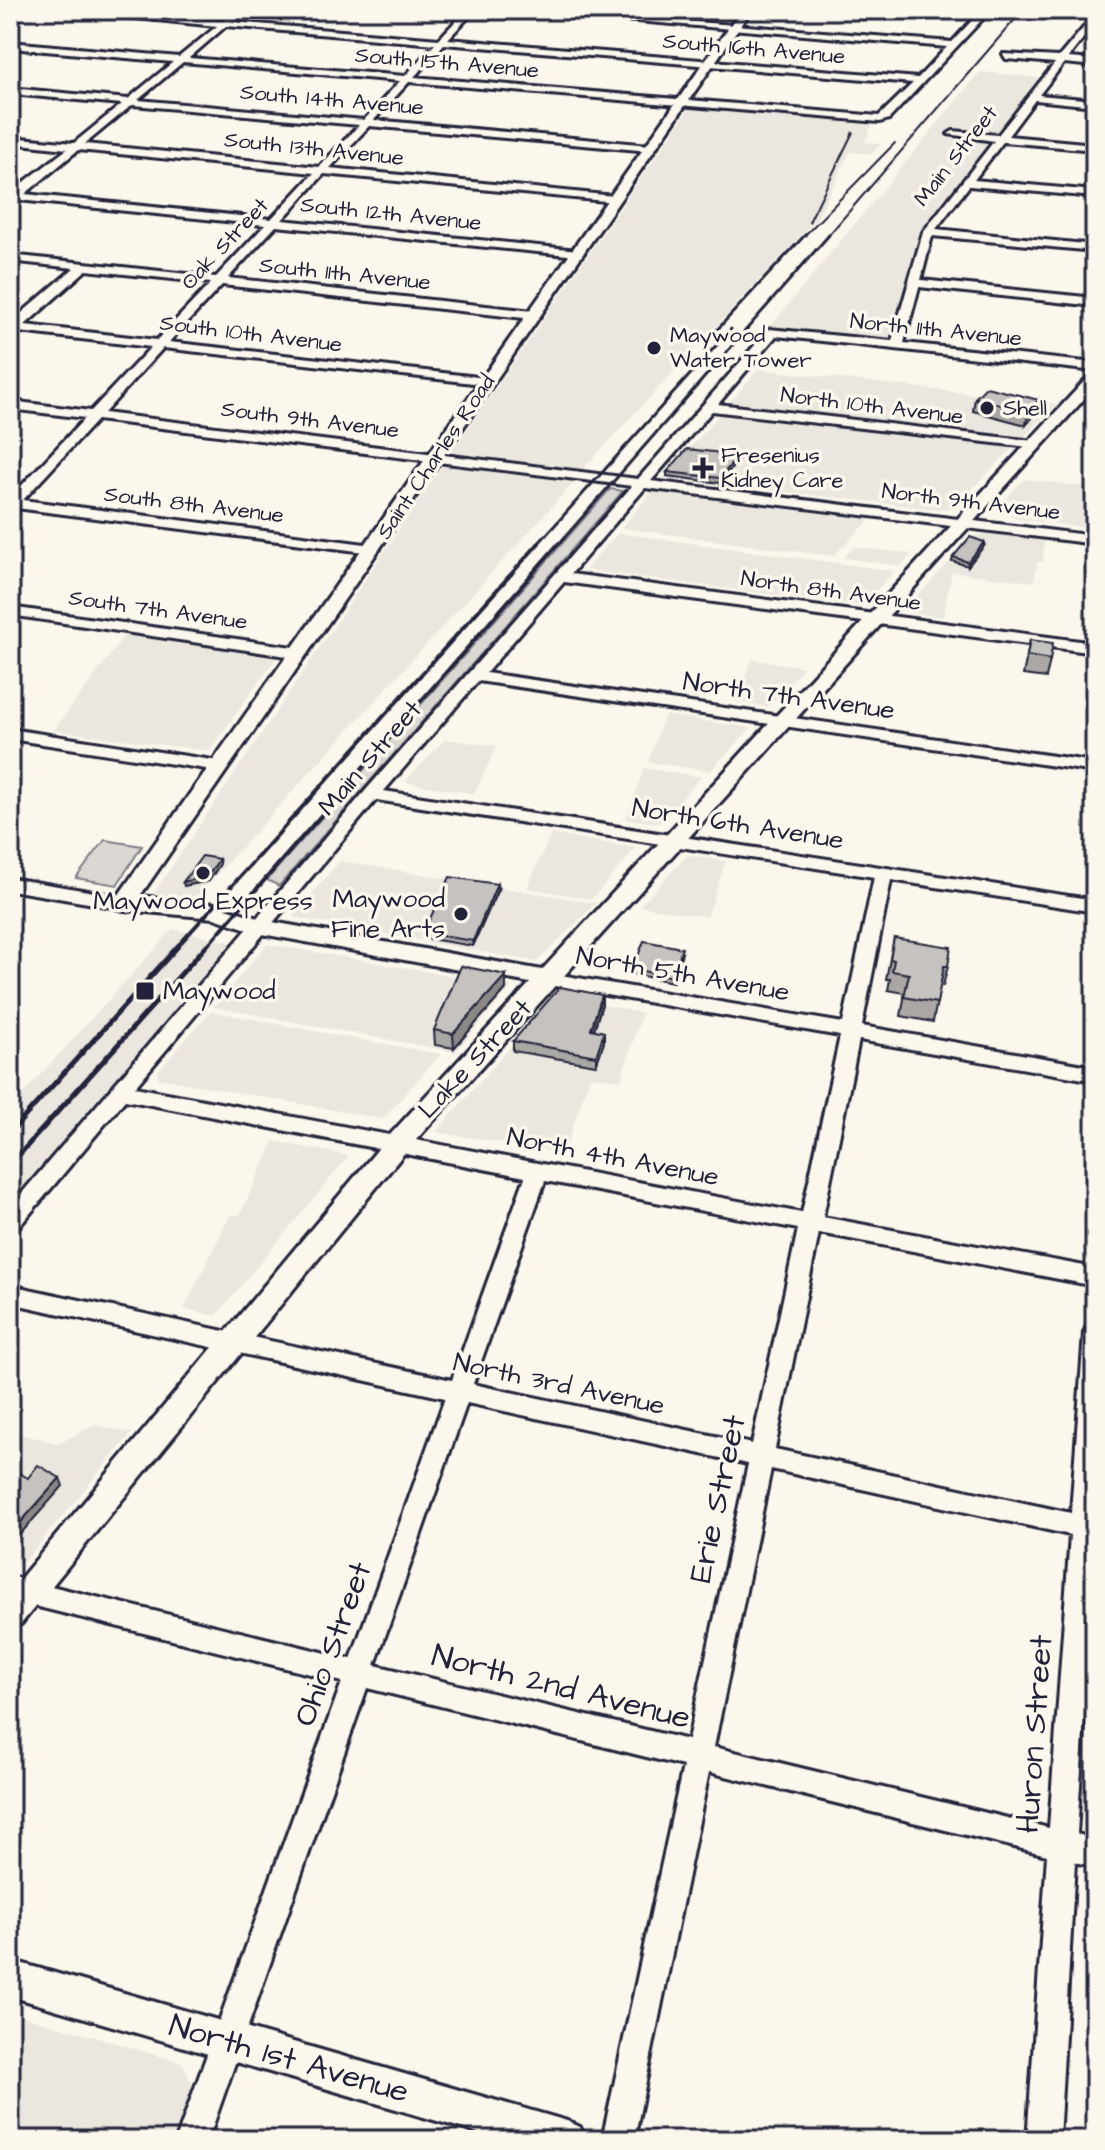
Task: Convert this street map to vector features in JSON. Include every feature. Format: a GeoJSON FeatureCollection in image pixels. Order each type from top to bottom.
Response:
{"type":"FeatureCollection","features":[{"type":"Feature","properties":{"kind":"main road","name":"Saint Charles Road"},"geometry":{"type":"LineString","coordinates":[[124,903],[746,10]]}},
{"type":"Feature","properties":{"kind":"main road","name":"Lake Street"},"geometry":{"type":"LineString","coordinates":[[10,1614],[19,1590],[234,1342],[397,1144],[1095,378]]}},
{"type":"Feature","properties":{"kind":"main road","name":"North 5th Avenue"},"geometry":{"type":"LineString","coordinates":[[124,903],[152,914],[214,920],[240,931],[262,927],[549,979]]}},
{"type":"Feature","properties":{"kind":"main road","name":"North 1st Avenue"},"geometry":{"type":"LineString","coordinates":[[10,1978],[567,2140]]}},
{"type":"Feature","properties":{"kind":"street","name":"South 16th Avenue"},"geometry":{"type":"LineString","coordinates":[[59,10],[920,81]]}},
{"type":"Feature","properties":{"kind":"street"},"geometry":{"type":"LineString","coordinates":[[12,198],[241,10]]}},
{"type":"Feature","properties":{"kind":"street","name":"Oak Street"},"geometry":{"type":"LineString","coordinates":[[11,505],[471,10]]}},
{"type":"Feature","properties":{"kind":"street"},"geometry":{"type":"LineString","coordinates":[[510,10],[953,45]]}},
{"type":"Feature","properties":{"kind":"street"},"geometry":{"type":"LineString","coordinates":[[956,10],[986,11]]}},
{"type":"Feature","properties":{"kind":"street"},"geometry":{"type":"LineString","coordinates":[[920,81],[986,11]]}},
{"type":"Feature","properties":{"kind":"street","name":"Main Street"},"geometry":{"type":"LineString","coordinates":[[897,346],[928,232],[999,138],[1093,23]]}},
{"type":"Feature","properties":{"kind":"street","name":"South 15th Avenue"},"geometry":{"type":"LineString","coordinates":[[10,45],[880,119],[886,117],[920,81]]}},
{"type":"Feature","properties":{"kind":"street"},"geometry":{"type":"LineString","coordinates":[[1006,56],[1095,63]]}},
{"type":"Feature","properties":{"kind":"street","name":"South 14th Avenue"},"geometry":{"type":"LineString","coordinates":[[10,91],[650,148]]}},
{"type":"Feature","properties":{"kind":"street"},"geometry":{"type":"LineString","coordinates":[[1032,97],[1095,103]]}},
{"type":"Feature","properties":{"kind":"street"},"geometry":{"type":"LineString","coordinates":[[953,134],[1095,147]]}},
{"type":"Feature","properties":{"kind":"street","name":"South 13th Avenue"},"geometry":{"type":"LineString","coordinates":[[10,140],[615,199]]}},
{"type":"Feature","properties":{"kind":"street"},"geometry":{"type":"LineString","coordinates":[[965,182],[1095,194]]}},
{"type":"Feature","properties":{"kind":"street","name":"South 12th Avenue"},"geometry":{"type":"LineString","coordinates":[[12,198],[578,253]]}},
{"type":"Feature","properties":{"kind":"street"},"geometry":{"type":"LineString","coordinates":[[928,232],[1095,248]]}},
{"type":"Feature","properties":{"kind":"street","name":"South 11th Avenue"},"geometry":{"type":"LineString","coordinates":[[10,258],[533,315]]}},
{"type":"Feature","properties":{"kind":"street"},"geometry":{"type":"LineString","coordinates":[[12,329],[83,266]]}},
{"type":"Feature","properties":{"kind":"street"},"geometry":{"type":"LineString","coordinates":[[914,283],[1095,302]]}},
{"type":"Feature","properties":{"kind":"street","name":"South 10th Avenue"},"geometry":{"type":"LineString","coordinates":[[12,329],[487,382]]}},
{"type":"Feature","properties":{"kind":"street","name":"Main Street"},"geometry":{"type":"LineString","coordinates":[[10,1222],[372,794],[773,332]]}},
{"type":"Feature","properties":{"kind":"street","name":"North 11th Avenue"},"geometry":{"type":"LineString","coordinates":[[773,332],[1095,367]]}},
{"type":"Feature","properties":{"kind":"street","name":"South 9th Avenue"},"geometry":{"type":"LineString","coordinates":[[10,405],[604,478]]}},
{"type":"Feature","properties":{"kind":"street","name":"North 10th Avenue"},"geometry":{"type":"LineString","coordinates":[[706,406],[1034,445]]}},
{"type":"Feature","properties":{"kind":"street","name":"North 9th Avenue"},"geometry":{"type":"LineString","coordinates":[[604,478],[1095,540]]}},
{"type":"Feature","properties":{"kind":"street","name":"South 8th Avenue"},"geometry":{"type":"LineString","coordinates":[[11,505],[373,549]]}},
{"type":"Feature","properties":{"kind":"street","name":"North 8th Avenue"},"geometry":{"type":"LineString","coordinates":[[561,577],[1095,648]]}},
{"type":"Feature","properties":{"kind":"street","name":"South 7th Avenue"},"geometry":{"type":"LineString","coordinates":[[10,611],[300,653]]}},
{"type":"Feature","properties":{"kind":"street","name":"North 7th Avenue"},"geometry":{"type":"LineString","coordinates":[[475,676],[1095,767]]}},
{"type":"Feature","properties":{"kind":"street"},"geometry":{"type":"LineString","coordinates":[[10,734],[219,766]]}},
{"type":"Feature","properties":{"kind":"street","name":"North 6th Avenue"},"geometry":{"type":"LineString","coordinates":[[372,794],[1095,906]]}},
{"type":"Feature","properties":{"kind":"street","name":"Erie Street"},"geometry":{"type":"LineString","coordinates":[[618,2140],[884,873]]}},
{"type":"Feature","properties":{"kind":"street"},"geometry":{"type":"LineString","coordinates":[[10,884],[124,903]]}},
{"type":"Feature","properties":{"kind":"street","name":"North 5th Avenue"},"geometry":{"type":"LineString","coordinates":[[549,979],[1095,1074]]}},
{"type":"Feature","properties":{"kind":"street","name":"North 4th Avenue"},"geometry":{"type":"LineString","coordinates":[[121,1092],[1095,1277]]}},
{"type":"Feature","properties":{"kind":"street","name":"Ohio Street"},"geometry":{"type":"LineString","coordinates":[[192,2140],[538,1171]]}},
{"type":"Feature","properties":{"kind":"street","name":"North 3rd Avenue"},"geometry":{"type":"LineString","coordinates":[[10,1294],[1089,1528]]}},
{"type":"Feature","properties":{"kind":"street","name":"Huron Street"},"geometry":{"type":"LineString","coordinates":[[1043,2140],[1062,1845],[1089,1528],[1095,1333]]}},
{"type":"Feature","properties":{"kind":"street","name":"North 2nd Avenue"},"geometry":{"type":"LineString","coordinates":[[19,1590],[1095,1853]]}},
{"type":"Feature","properties":{"kind":"shaded area"},"geometry":{"type":"Polygon","coordinates":[[[980,72],[1042,78],[926,226],[893,343],[768,329],[980,72]]]}},
{"type":"Feature","properties":{"kind":"shaded area"},"geometry":{"type":"Polygon","coordinates":[[[691,106],[873,123],[865,142],[881,144],[872,154],[850,152],[817,218],[583,469],[451,453],[691,106]]]}},
{"type":"Feature","properties":{"kind":"shaded area"},"geometry":{"type":"Polygon","coordinates":[[[759,369],[1057,404],[957,504],[949,508],[935,509],[664,478],[759,369]]]}},
{"type":"Feature","properties":{"kind":"shaded area"},"geometry":{"type":"Polygon","coordinates":[[[444,463],[577,479],[189,905],[150,899],[444,463]]]}},
{"type":"Feature","properties":{"kind":"shaded area"},"geometry":{"type":"Polygon","coordinates":[[[1024,479],[1095,488],[1095,529],[1016,519],[1000,506],[1024,479]]]}},
{"type":"Feature","properties":{"kind":"shaded area"},"geometry":{"type":"Polygon","coordinates":[[[610,489],[623,491],[279,886],[267,880],[610,489]]]}},
{"type":"Feature","properties":{"kind":"shaded area"},"geometry":{"type":"Polygon","coordinates":[[[652,492],[871,519],[833,556],[621,528],[652,492]]]}},
{"type":"Feature","properties":{"kind":"shaded area"},"geometry":{"type":"Polygon","coordinates":[[[618,533],[895,571],[861,606],[585,570],[618,533]]]}},
{"type":"Feature","properties":{"kind":"shaded area"},"geometry":{"type":"Polygon","coordinates":[[[990,534],[1044,541],[1043,562],[1037,562],[1034,582],[952,572],[943,617],[907,612],[905,609],[974,536],[990,534]]]}},
{"type":"Feature","properties":{"kind":"shaded area"},"geometry":{"type":"Polygon","coordinates":[[[854,547],[912,554],[901,566],[843,558],[854,547]]]}},
{"type":"Feature","properties":{"kind":"shaded area"},"geometry":{"type":"Polygon","coordinates":[[[126,634],[277,657],[209,751],[54,730],[126,634]]]}},
{"type":"Feature","properties":{"kind":"shaded area"},"geometry":{"type":"Polygon","coordinates":[[[752,659],[804,667],[767,707],[735,702],[752,659]]]}},
{"type":"Feature","properties":{"kind":"shaded area"},"geometry":{"type":"Polygon","coordinates":[[[665,715],[751,728],[710,771],[648,762],[665,715]]]}},
{"type":"Feature","properties":{"kind":"shaded area"},"geometry":{"type":"Polygon","coordinates":[[[445,739],[497,746],[474,794],[405,782],[445,739]]]}},
{"type":"Feature","properties":{"kind":"shaded area"},"geometry":{"type":"Polygon","coordinates":[[[644,768],[701,777],[660,823],[626,819],[644,768]]]}},
{"type":"Feature","properties":{"kind":"shaded area"},"geometry":{"type":"Polygon","coordinates":[[[551,834],[636,848],[592,899],[527,888],[551,834]]]}},
{"type":"Feature","properties":{"kind":"shaded area"},"geometry":{"type":"Polygon","coordinates":[[[105,840],[142,846],[117,885],[76,878],[105,840]]]}},
{"type":"Feature","properties":{"kind":"shaded area"},"geometry":{"type":"Polygon","coordinates":[[[687,855],[726,861],[707,917],[640,906],[687,855]]]}},
{"type":"Feature","properties":{"kind":"shaded area"},"geometry":{"type":"Polygon","coordinates":[[[340,861],[596,903],[537,962],[292,917],[340,861]]]}},
{"type":"Feature","properties":{"kind":"shaded area"},"geometry":{"type":"Polygon","coordinates":[[[173,929],[234,943],[10,1206],[10,1108],[173,929]]]}},
{"type":"Feature","properties":{"kind":"shaded area"},"geometry":{"type":"Polygon","coordinates":[[[267,944],[512,986],[455,1052],[214,1007],[267,944]]]}},
{"type":"Feature","properties":{"kind":"shaded area"},"geometry":{"type":"Polygon","coordinates":[[[556,995],[642,1013],[621,1080],[590,1076],[564,1153],[436,1132],[556,995]]]}},
{"type":"Feature","properties":{"kind":"shaded area"},"geometry":{"type":"Polygon","coordinates":[[[211,1011],[441,1054],[383,1119],[158,1078],[158,1071],[211,1011]]]}},
{"type":"Feature","properties":{"kind":"shaded area"},"geometry":{"type":"Polygon","coordinates":[[[274,1141],[349,1156],[216,1316],[184,1309],[230,1215],[240,1215],[274,1141]]]}},
{"type":"Feature","properties":{"kind":"shaded area"},"geometry":{"type":"Polygon","coordinates":[[[95,1425],[132,1433],[24,1562],[10,1572],[10,1432],[58,1443],[95,1425]]]}},
{"type":"Feature","properties":{"kind":"shaded area"},"geometry":{"type":"Polygon","coordinates":[[[10,2012],[183,2063],[192,2084],[191,2103],[178,2140],[10,2140],[10,2012]]]}},
{"type":"Feature","properties":{"kind":"building"},"geometry":{"type":"Polygon","coordinates":[[[986,387],[1039,400],[1028,412],[975,398],[986,387]]]}},
{"type":"Feature","properties":{"kind":"building","name":"Fresenius Kidney Care"},"geometry":{"type":"Polygon","coordinates":[[[687,449],[739,455],[720,478],[667,472],[687,449]]]}},
{"type":"Feature","properties":{"kind":"building"},"geometry":{"type":"Polygon","coordinates":[[[970,537],[984,542],[968,562],[953,557],[970,537]]]}},
{"type":"Feature","properties":{"kind":"building"},"geometry":{"type":"Polygon","coordinates":[[[1030,640],[1053,643],[1050,660],[1027,656],[1030,640]]]}},
{"type":"Feature","properties":{"kind":"building"},"geometry":{"type":"Polygon","coordinates":[[[202,856],[219,859],[208,876],[183,882],[202,856]]]}},
{"type":"Feature","properties":{"kind":"building","name":"Maywood Fine Arts"},"geometry":{"type":"Polygon","coordinates":[[[450,877],[497,884],[473,941],[423,933],[450,877]]]}},
{"type":"Feature","properties":{"kind":"building"},"geometry":{"type":"Polygon","coordinates":[[[894,938],[951,947],[937,1003],[904,997],[909,974],[892,971],[894,960],[890,959],[894,938]]]}},
{"type":"Feature","properties":{"kind":"building"},"geometry":{"type":"Polygon","coordinates":[[[644,941],[682,948],[673,977],[633,969],[644,941]]]}},
{"type":"Feature","properties":{"kind":"building"},"geometry":{"type":"Polygon","coordinates":[[[461,966],[506,975],[453,1034],[434,1030],[461,966]]]}},
{"type":"Feature","properties":{"kind":"building"},"geometry":{"type":"Polygon","coordinates":[[[560,987],[602,995],[591,1029],[604,1032],[596,1056],[513,1041],[560,987]]]}},
{"type":"Feature","properties":{"kind":"building"},"geometry":{"type":"Polygon","coordinates":[[[38,1465],[60,1478],[12,1532],[10,1468],[28,1478],[38,1465]]]}},
{"type":"Feature","properties":{"kind":"railway"},"geometry":{"type":"LineString","coordinates":[[827,237],[1023,10]]}},
{"type":"Feature","properties":{"kind":"railway"},"geometry":{"type":"LineString","coordinates":[[809,222],[853,132]]}},
{"type":"Feature","properties":{"kind":"railway"},"geometry":{"type":"LineString","coordinates":[[803,237],[895,143]]}},
{"type":"Feature","properties":{"kind":"railway"},"geometry":{"type":"LineString","coordinates":[[713,334],[805,235]]}},
{"type":"Feature","properties":{"kind":"railway"},"geometry":{"type":"LineString","coordinates":[[558,545],[829,235]]}},
{"type":"Feature","properties":{"kind":"railway"},"geometry":{"type":"LineString","coordinates":[[537,545],[731,329]]}},
{"type":"Feature","properties":{"kind":"railway"},"geometry":{"type":"LineString","coordinates":[[177,947],[539,543]]}},
{"type":"Feature","properties":{"kind":"railway"},"geometry":{"type":"LineString","coordinates":[[206,947],[559,543]]}},
{"type":"Feature","properties":{"kind":"railway"},"geometry":{"type":"LineString","coordinates":[[10,1133],[179,945]]}},
{"type":"Feature","properties":{"kind":"railway"},"geometry":{"type":"LineString","coordinates":[[10,1165],[207,945]]}},
{"type":"Feature","properties":{"kind":"place","name":"Maywood Water Tower"},"geometry":{"type":"Point","coordinates":[654,348]}},
{"type":"Feature","properties":{"kind":"place","name":"Shell"},"geometry":{"type":"Point","coordinates":[987,408]}},
{"type":"Feature","properties":{"kind":"place","name":"Fresenius Kidney Care"},"geometry":{"type":"Point","coordinates":[703,468]}},
{"type":"Feature","properties":{"kind":"place","name":"Maywood Express"},"geometry":{"type":"Point","coordinates":[203,873]}},
{"type":"Feature","properties":{"kind":"place","name":"Maywood Fine Arts"},"geometry":{"type":"Point","coordinates":[461,914]}},
{"type":"Feature","properties":{"kind":"place","name":"Maywood"},"geometry":{"type":"Point","coordinates":[145,991]}}]}
